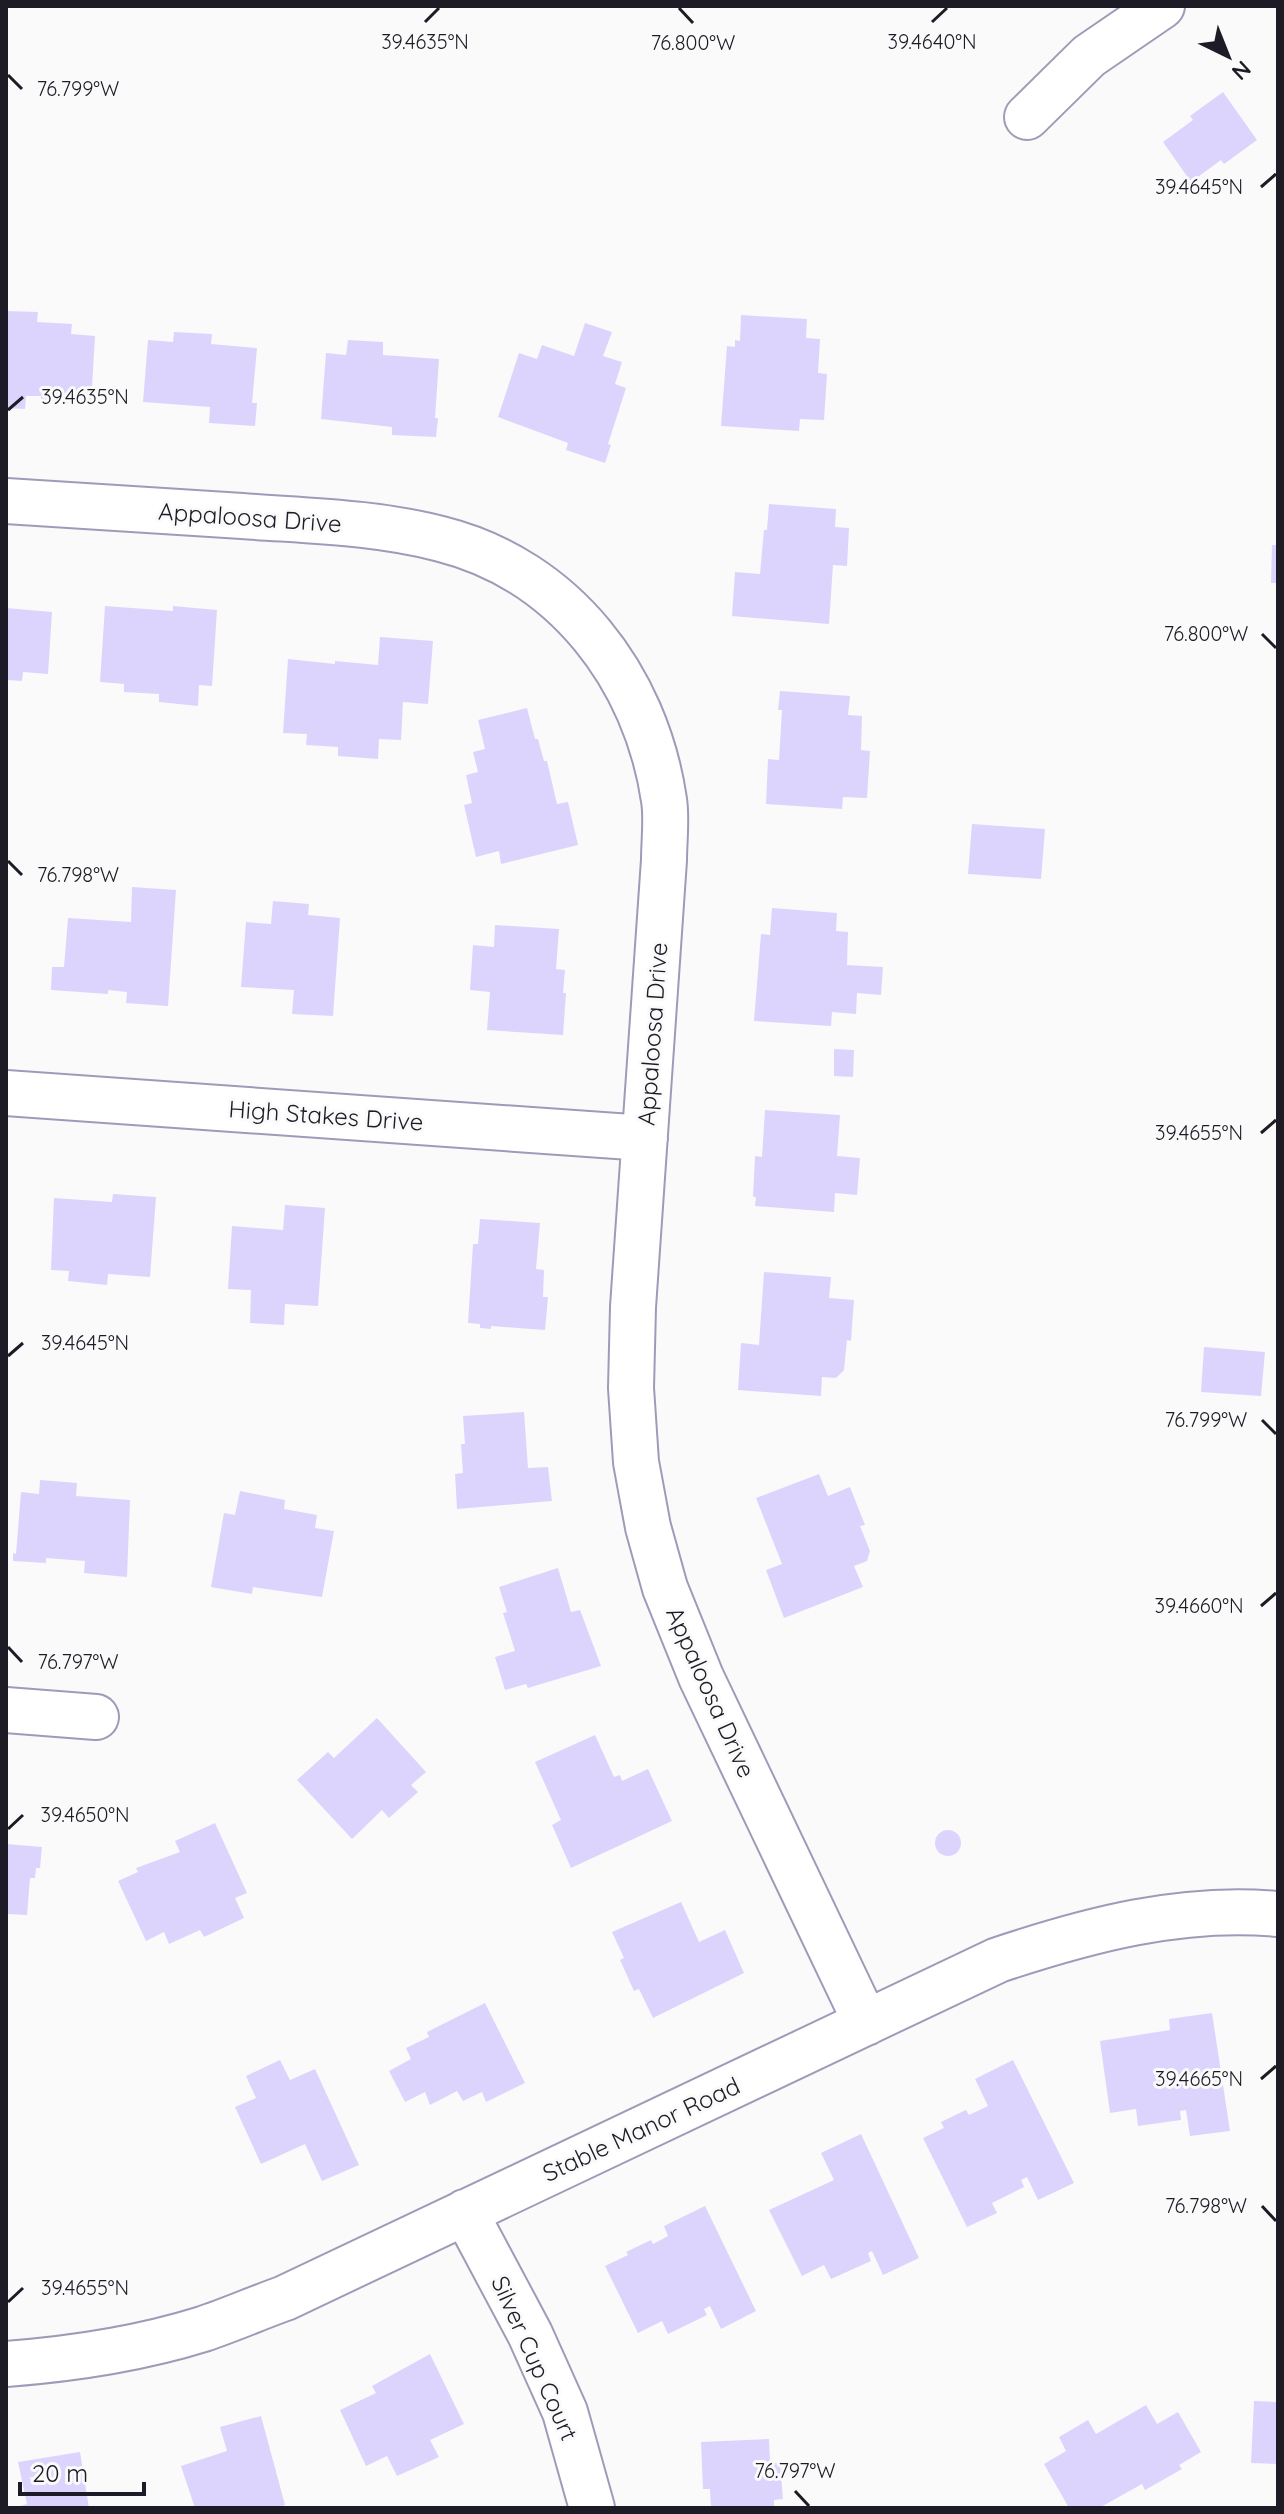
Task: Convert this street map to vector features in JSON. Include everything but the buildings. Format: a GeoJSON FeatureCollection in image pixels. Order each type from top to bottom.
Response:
{"type":"FeatureCollection","features":[{"type":"Feature","properties":{"kind":"street"},"geometry":{"type":"LineString","coordinates":[[1027,117],[1089,56],[1162,6]]}},
{"type":"Feature","properties":{"kind":"street","name":"Appaloosa Drive"},"geometry":{"type":"LineString","coordinates":[[6,501],[371,525],[442,539],[488,554],[533,577],[571,610],[603,648],[635,702],[654,752],[664,802],[664,860],[633,1307],[631,1388],[636,1462],[648,1527],[665,1588],[701,1677],[866,2023]]}},
{"type":"Feature","properties":{"kind":"street","name":"High Stakes Drive"},"geometry":{"type":"LineString","coordinates":[[6,1093],[645,1138]]}},
{"type":"Feature","properties":{"kind":"street"},"geometry":{"type":"LineString","coordinates":[[6,1710],[96,1717]]}},
{"type":"Feature","properties":{"kind":"street","name":"Stable Manor Road"},"geometry":{"type":"LineString","coordinates":[[6,2364],[136,2346],[203,2328],[285,2298],[998,1960],[1068,1937],[1162,1917],[1247,1911],[1278,1914]]}},
{"type":"Feature","properties":{"kind":"street","name":"Silver Cup Court"},"geometry":{"type":"LineString","coordinates":[[465,2212],[530,2334],[565,2412],[592,2508]]}}]}
